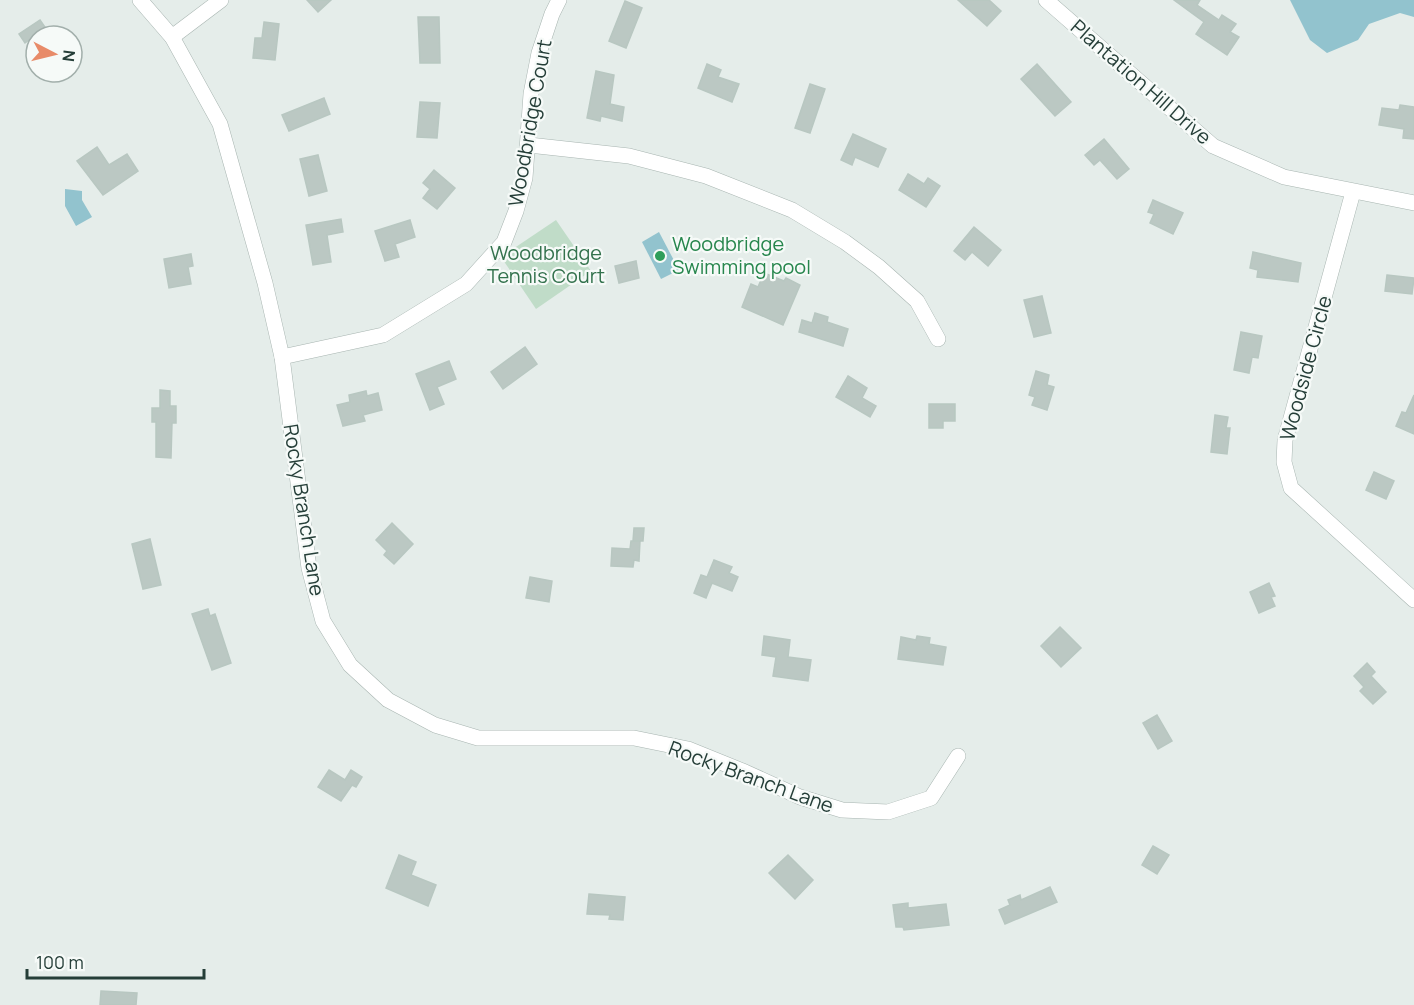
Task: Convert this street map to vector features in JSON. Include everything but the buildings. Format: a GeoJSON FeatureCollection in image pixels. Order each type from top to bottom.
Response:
{"type":"FeatureCollection","features":[{"type":"Feature","properties":{"kind":"street","name":"Rocky Branch Lane"},"geometry":{"type":"LineString","coordinates":[[140,0],[172,37],[220,124],[265,283],[282,357],[309,568],[323,621],[350,665],[388,700],[435,725],[478,738],[634,738],[688,749],[800,797],[843,810],[888,812],[931,798],[958,756]]}},
{"type":"Feature","properties":{"kind":"street"},"geometry":{"type":"LineString","coordinates":[[172,37],[221,0]]}},
{"type":"Feature","properties":{"kind":"street","name":"Woodbridge Court"},"geometry":{"type":"LineString","coordinates":[[282,357],[383,335],[466,284],[504,242],[525,178],[531,94],[539,53],[559,0]]}},
{"type":"Feature","properties":{"kind":"street","name":"Plantation Hill Drive"},"geometry":{"type":"LineString","coordinates":[[1046,0],[1213,146],[1284,177],[1414,203]]}},
{"type":"Feature","properties":{"kind":"street"},"geometry":{"type":"LineString","coordinates":[[529,145],[629,156],[706,176],[792,210],[845,242],[879,267],[917,302],[938,339]]}},
{"type":"Feature","properties":{"kind":"street","name":"Woodside Circle"},"geometry":{"type":"LineString","coordinates":[[1353,192],[1285,440],[1284,462],[1291,488],[1414,600]]}},
{"type":"Feature","properties":{"kind":"green space","name":"Woodbridge Tennis Court"},"geometry":{"type":"Polygon","coordinates":[[[556,220],[591,271],[536,309],[501,257],[556,220]]]}},
{"type":"Feature","properties":{"kind":"water"},"geometry":{"type":"Polygon","coordinates":[[[1290,0],[1414,0],[1414,17],[1400,13],[1369,24],[1358,40],[1327,53],[1310,40],[1290,0]]]}},
{"type":"Feature","properties":{"kind":"water"},"geometry":{"type":"Polygon","coordinates":[[[65,189],[82,191],[82,200],[92,217],[76,226],[65,206],[65,189]]]}},
{"type":"Feature","properties":{"kind":"water","name":"Woodbridge Swimming pool"},"geometry":{"type":"Polygon","coordinates":[[[659,232],[679,270],[661,279],[642,242],[659,232]]]}},
{"type":"Feature","properties":{"kind":"place","name":"Woodbridge Swimming pool"},"geometry":{"type":"Point","coordinates":[660,256]}}]}
